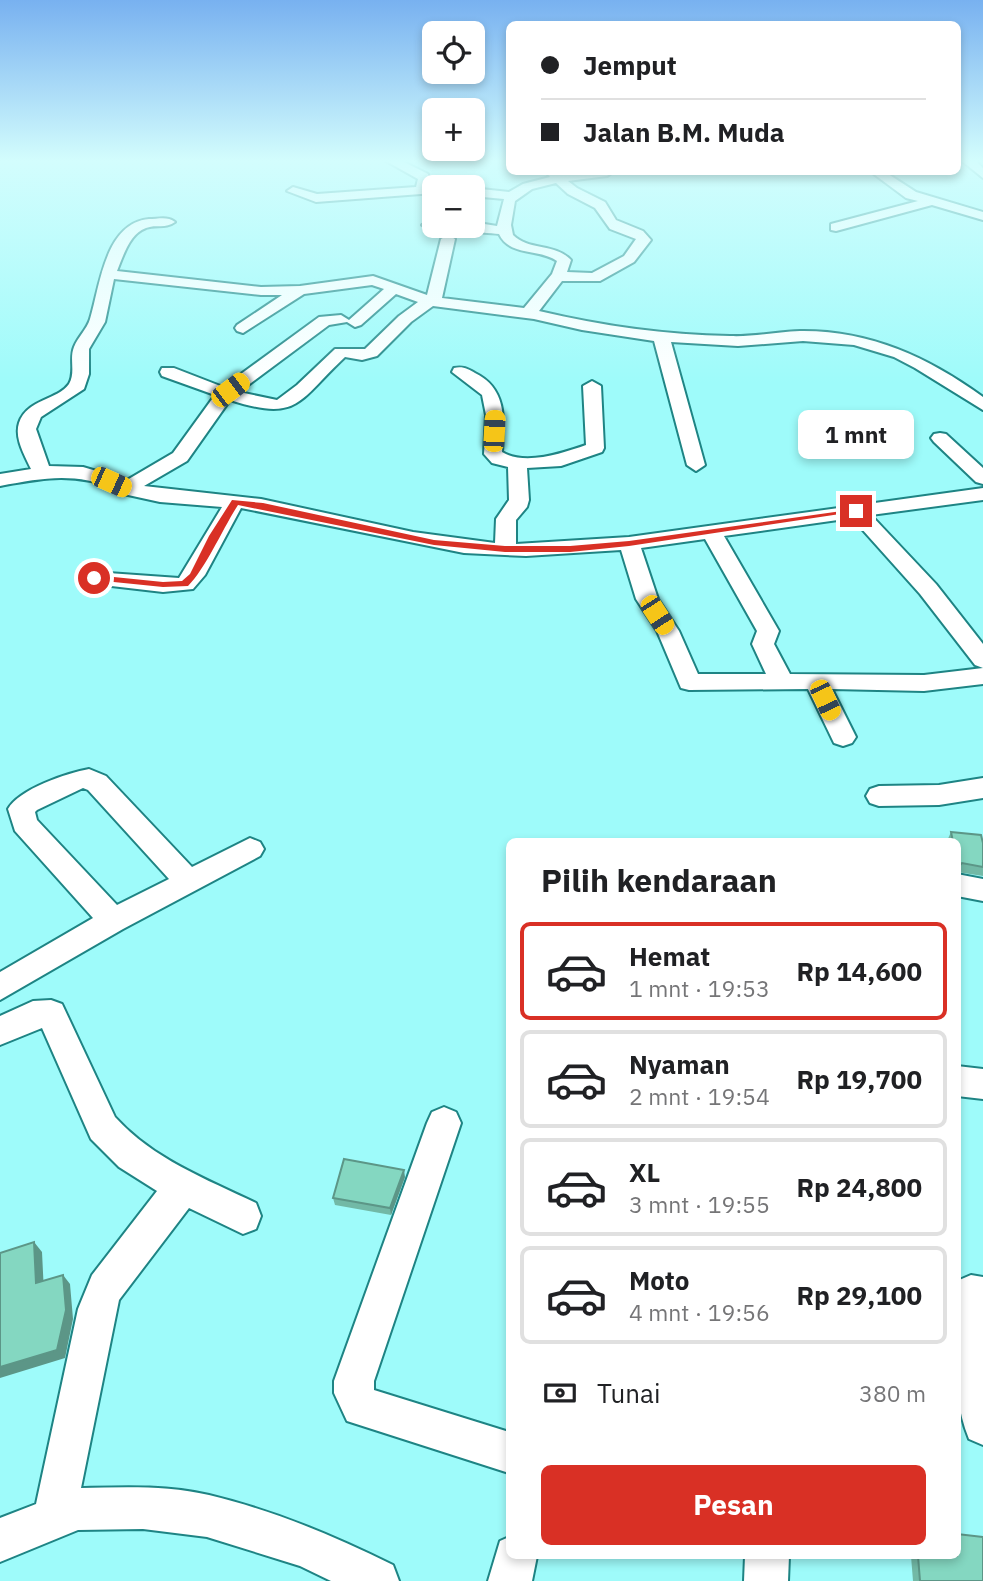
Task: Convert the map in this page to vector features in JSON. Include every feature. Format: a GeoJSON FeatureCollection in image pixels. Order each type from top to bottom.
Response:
{"type":"FeatureCollection","features":[{"type":"Feature","properties":{"kind":"street"},"geometry":{"type":"LineString","coordinates":[[43,473],[24,433],[26,421],[35,411],[75,389],[80,383],[80,349],[97,322],[108,274],[121,243],[130,235]]}},
{"type":"Feature","properties":{"kind":"street"},"geometry":{"type":"LineString","coordinates":[[508,235],[519,247],[563,258],[564,266],[558,276],[534,303],[531,310],[534,314]]}},
{"type":"Feature","properties":{"kind":"street"},"geometry":{"type":"LineString","coordinates":[[558,276],[595,278],[629,259],[644,242],[640,235]]}},
{"type":"Feature","properties":{"kind":"street"},"geometry":{"type":"LineString","coordinates":[[168,372],[191,383],[266,405],[283,404],[340,353],[371,353],[405,319],[436,295],[448,239]]}},
{"type":"Feature","properties":{"kind":"street"},"geometry":{"type":"LineString","coordinates":[[108,274],[261,291],[300,290],[373,280],[429,301],[534,314],[661,335],[733,341],[807,336],[875,345],[901,352],[921,363],[983,405]]}},
{"type":"Feature","properties":{"kind":"street"},"geometry":{"type":"LineString","coordinates":[[127,489],[180,457],[216,404],[228,393],[325,320],[348,321],[394,288]]}},
{"type":"Feature","properties":{"kind":"street"},"geometry":{"type":"LineString","coordinates":[[243,328],[300,290]]}},
{"type":"Feature","properties":{"kind":"street"},"geometry":{"type":"LineString","coordinates":[[661,335],[696,465]]}},
{"type":"Feature","properties":{"kind":"street"},"geometry":{"type":"LineString","coordinates":[[460,372],[479,380],[494,399],[493,454],[499,459],[517,463],[561,460],[595,448],[592,386]]}},
{"type":"Feature","properties":{"kind":"street"},"geometry":{"type":"LineString","coordinates":[[940,438],[983,478]]}},
{"type":"Feature","properties":{"kind":"street"},"geometry":{"type":"LineString","coordinates":[[505,549],[506,519],[519,499],[517,463]]}},
{"type":"Feature","properties":{"kind":"street"},"geometry":{"type":"LineString","coordinates":[[0,480],[43,473],[79,472],[127,489],[160,496],[263,505],[434,542],[505,549],[570,549],[629,543],[975,495],[983,514]]}},
{"type":"Feature","properties":{"kind":"street"},"geometry":{"type":"LineString","coordinates":[[94,578],[163,585],[185,584],[194,575],[235,502]]}},
{"type":"Feature","properties":{"kind":"street"},"geometry":{"type":"LineString","coordinates":[[856,511],[929,589],[983,660]]}},
{"type":"Feature","properties":{"kind":"street"},"geometry":{"type":"LineString","coordinates":[[711,532],[768,631],[763,644],[782,682]]}},
{"type":"Feature","properties":{"kind":"street"},"geometry":{"type":"LineString","coordinates":[[629,543],[647,599],[668,631],[688,681],[914,683],[983,676]]}},
{"type":"Feature","properties":{"kind":"street"},"geometry":{"type":"LineString","coordinates":[[817,682],[843,737]]}},
{"type":"Feature","properties":{"kind":"street"},"geometry":{"type":"LineString","coordinates":[[113,921],[25,824],[21,809],[28,803],[78,780],[89,778],[97,783],[187,880]]}},
{"type":"Feature","properties":{"kind":"street"},"geometry":{"type":"LineString","coordinates":[[879,796],[939,794],[983,788]]}},
{"type":"Feature","properties":{"kind":"street"},"geometry":{"type":"LineString","coordinates":[[0,987],[187,880],[250,849]]}},
{"type":"Feature","properties":{"kind":"street"},"geometry":{"type":"LineString","coordinates":[[961,886],[983,890]]}},
{"type":"Feature","properties":{"kind":"street"},"geometry":{"type":"LineString","coordinates":[[0,1031],[33,1015],[51,1014],[103,1128],[115,1144],[131,1158],[243,1216]]}},
{"type":"Feature","properties":{"kind":"street"},"geometry":{"type":"LineString","coordinates":[[961,1081],[983,1084]]}},
{"type":"Feature","properties":{"kind":"street"},"geometry":{"type":"LineString","coordinates":[[444,1123],[354,1381],[354,1394],[361,1407],[506,1451]]}},
{"type":"Feature","properties":{"kind":"street"},"geometry":{"type":"LineString","coordinates":[[54,1518],[97,1308],[105,1288],[184,1185]]}},
{"type":"Feature","properties":{"kind":"street"},"geometry":{"type":"LineString","coordinates":[[983,1296],[971,1294],[962,1299],[983,1425]]}},
{"type":"Feature","properties":{"kind":"street"},"geometry":{"type":"LineString","coordinates":[[0,1540],[78,1509],[130,1508],[207,1516],[307,1546],[377,1581]]}},
{"type":"Feature","properties":{"kind":"street"},"geometry":{"type":"LineString","coordinates":[[510,1581],[514,1559]]}},
{"type":"Feature","properties":{"kind":"street"},"geometry":{"type":"LineString","coordinates":[[766,1581],[767,1559]]}},
{"type":"Feature","properties":{"kind":"building"},"geometry":{"type":"Polygon","coordinates":[[[951,832],[981,835],[983,867],[961,864],[961,838],[952,838],[951,832]]]}},
{"type":"Feature","properties":{"kind":"building"},"geometry":{"type":"Polygon","coordinates":[[[344,1159],[404,1170],[390,1208],[333,1198],[344,1159]]]}},
{"type":"Feature","properties":{"kind":"building"},"geometry":{"type":"Polygon","coordinates":[[[34,1242],[36,1283],[63,1275],[66,1310],[57,1350],[0,1367],[0,1253],[34,1242]]]}},
{"type":"Feature","properties":{"kind":"building"},"geometry":{"type":"Polygon","coordinates":[[[961,1534],[983,1537],[983,1581],[920,1581],[918,1559],[961,1559],[961,1534]]]}},
{"type":"Feature","properties":{"kind":"route"},"geometry":{"type":"LineString","coordinates":[[94,578],[163,585],[185,584],[194,575],[235,502],[263,505],[434,542],[505,549],[570,549],[629,543],[856,511]]}}]}
